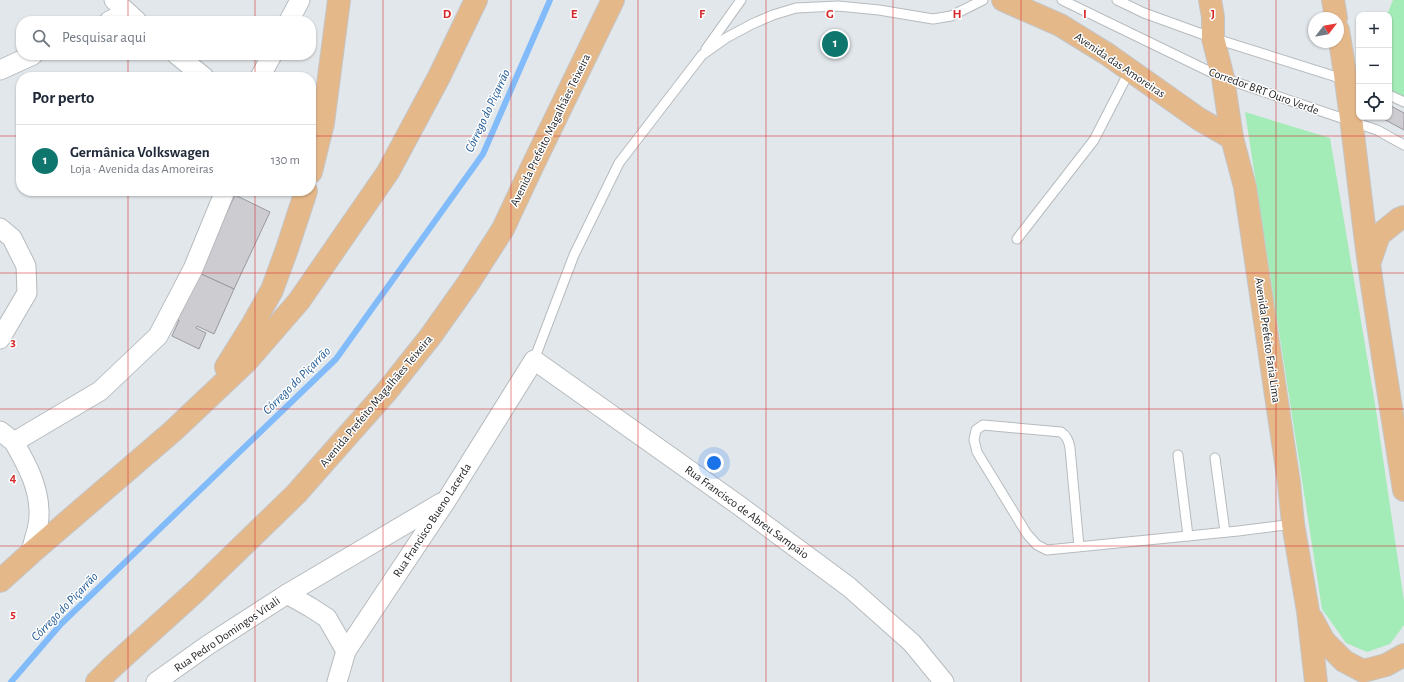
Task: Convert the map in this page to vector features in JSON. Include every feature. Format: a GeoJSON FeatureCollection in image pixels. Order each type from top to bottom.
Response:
{"type":"FeatureCollection","features":[{"type":"Feature","properties":{"kind":"main road"},"geometry":{"type":"LineString","coordinates":[[316,152],[323,123],[338,0]]}},
{"type":"Feature","properties":{"kind":"main road"},"geometry":{"type":"LineString","coordinates":[[0,581],[31,552],[196,410],[247,361],[299,302],[388,172],[439,77],[476,0]]}},
{"type":"Feature","properties":{"kind":"main road","name":"Avenida Prefeito Magalhães Teixeira"},"geometry":{"type":"LineString","coordinates":[[97,682],[197,590],[296,494],[387,391],[430,337],[469,282],[503,229],[614,0]]}},
{"type":"Feature","properties":{"kind":"main road","name":"Avenida das Amoreiras"},"geometry":{"type":"LineString","coordinates":[[1003,0],[1060,25],[1107,54],[1199,119],[1232,138]]}},
{"type":"Feature","properties":{"kind":"main road","name":"Avenida Prefeito Faria Lima"},"geometry":{"type":"LineString","coordinates":[[1210,0],[1213,38],[1223,78],[1232,138],[1245,187],[1289,483],[1292,524],[1308,611],[1316,682]]}},
{"type":"Feature","properties":{"kind":"main road"},"geometry":{"type":"LineString","coordinates":[[1333,0],[1335,12]]}},
{"type":"Feature","properties":{"kind":"main road"},"geometry":{"type":"LineString","coordinates":[[1343,48],[1353,82],[1355,157],[1369,264],[1404,490]]}},
{"type":"Feature","properties":{"kind":"main road"},"geometry":{"type":"LineString","coordinates":[[196,410],[235,354],[272,290],[304,196]]}},
{"type":"Feature","properties":{"kind":"main road"},"geometry":{"type":"LineString","coordinates":[[1369,264],[1379,236],[1399,219],[1404,217]]}},
{"type":"Feature","properties":{"kind":"main road"},"geometry":{"type":"LineString","coordinates":[[1308,611],[1324,641],[1344,661],[1364,671],[1386,665],[1404,655]]}},
{"type":"Feature","properties":{"kind":"street"},"geometry":{"type":"LineString","coordinates":[[292,16],[300,0]]}},
{"type":"Feature","properties":{"kind":"street"},"geometry":{"type":"LineString","coordinates":[[0,70],[22,60]]}},
{"type":"Feature","properties":{"kind":"street"},"geometry":{"type":"LineString","coordinates":[[183,60],[198,72]]}},
{"type":"Feature","properties":{"kind":"street"},"geometry":{"type":"LineString","coordinates":[[263,72],[269,60]]}},
{"type":"Feature","properties":{"kind":"street"},"geometry":{"type":"LineString","coordinates":[[31,552],[39,516],[37,493],[30,471],[7,436],[100,392],[158,336],[194,269],[223,196]]}},
{"type":"Feature","properties":{"kind":"street"},"geometry":{"type":"LineString","coordinates":[[0,228],[12,238],[26,266],[27,293],[0,339]]}},
{"type":"Feature","properties":{"kind":"street","name":"Rua Francisco Bueno Lacerda"},"geometry":{"type":"LineString","coordinates":[[336,682],[346,651],[446,501],[534,360]]}},
{"type":"Feature","properties":{"kind":"street","name":"Rua Francisco de Abreu Sampaio"},"geometry":{"type":"LineString","coordinates":[[534,360],[737,504],[849,587],[912,643],[944,682]]}},
{"type":"Feature","properties":{"kind":"street"},"geometry":{"type":"LineString","coordinates":[[287,594],[446,501]]}},
{"type":"Feature","properties":{"kind":"street","name":"Rua Pedro Domingos Vitali"},"geometry":{"type":"LineString","coordinates":[[156,682],[208,645],[287,594],[310,606],[327,618],[346,651]]}},
{"type":"Feature","properties":{"kind":"lane"},"geometry":{"type":"LineString","coordinates":[[534,360],[574,255],[619,162],[702,55],[741,0]]}},
{"type":"Feature","properties":{"kind":"lane"},"geometry":{"type":"LineString","coordinates":[[702,55],[726,38],[752,24],[773,15],[796,8],[838,6],[879,10],[933,19],[951,16],[983,0]]}},
{"type":"Feature","properties":{"kind":"lane","name":"Corredor BRT Ouro Verde"},"geometry":{"type":"LineString","coordinates":[[1062,0],[1223,78],[1377,130],[1404,145]]}},
{"type":"Feature","properties":{"kind":"lane"},"geometry":{"type":"LineString","coordinates":[[1117,0],[1144,13],[1213,38],[1353,82]]}},
{"type":"Feature","properties":{"kind":"lane"},"geometry":{"type":"LineString","coordinates":[[1017,239],[1094,140],[1130,70]]}},
{"type":"Feature","properties":{"kind":"lane"},"geometry":{"type":"LineString","coordinates":[[1392,96],[1404,102]]}},
{"type":"Feature","properties":{"kind":"lane"},"geometry":{"type":"LineString","coordinates":[[1079,547],[1070,448],[1066,435],[1061,432],[983,425],[976,430],[974,440],[977,452],[1027,534],[1037,544],[1047,550],[1079,547],[1188,536],[1292,524]]}},
{"type":"Feature","properties":{"kind":"lane"},"geometry":{"type":"LineString","coordinates":[[1178,455],[1188,536]]}},
{"type":"Feature","properties":{"kind":"lane"},"geometry":{"type":"LineString","coordinates":[[1215,458],[1225,532]]}},
{"type":"Feature","properties":{"kind":"green space"},"geometry":{"type":"Polygon","coordinates":[[[1393,0],[1404,0],[1404,106],[1392,91],[1392,12],[1388,12],[1393,0]]]}},
{"type":"Feature","properties":{"kind":"green space"},"geometry":{"type":"Polygon","coordinates":[[[1245,112],[1330,138],[1375,404],[1404,601],[1404,625],[1390,644],[1367,652],[1346,643],[1322,609],[1245,112]]]}},
{"type":"Feature","properties":{"kind":"building"},"geometry":{"type":"Polygon","coordinates":[[[1392,107],[1404,113],[1404,130],[1386,120],[1392,120],[1392,107]]]}},
{"type":"Feature","properties":{"kind":"building"},"geometry":{"type":"Polygon","coordinates":[[[235,196],[270,212],[234,289],[199,273],[235,196]]]}},
{"type":"Feature","properties":{"kind":"building"},"geometry":{"type":"Polygon","coordinates":[[[199,273],[234,289],[214,334],[197,326],[196,328],[206,333],[199,349],[172,336],[179,320],[172,317],[174,312],[180,315],[199,273]]]}},
{"type":"Feature","properties":{"kind":"waterway","name":"Córrego do Piçarrão"},"geometry":{"type":"LineString","coordinates":[[11,682],[61,624],[336,359],[483,154],[550,0]]}},
{"type":"Feature","properties":{"kind":"place","name":"Germânica Volkswagen"},"geometry":{"type":"Point","coordinates":[835,44]}}]}
